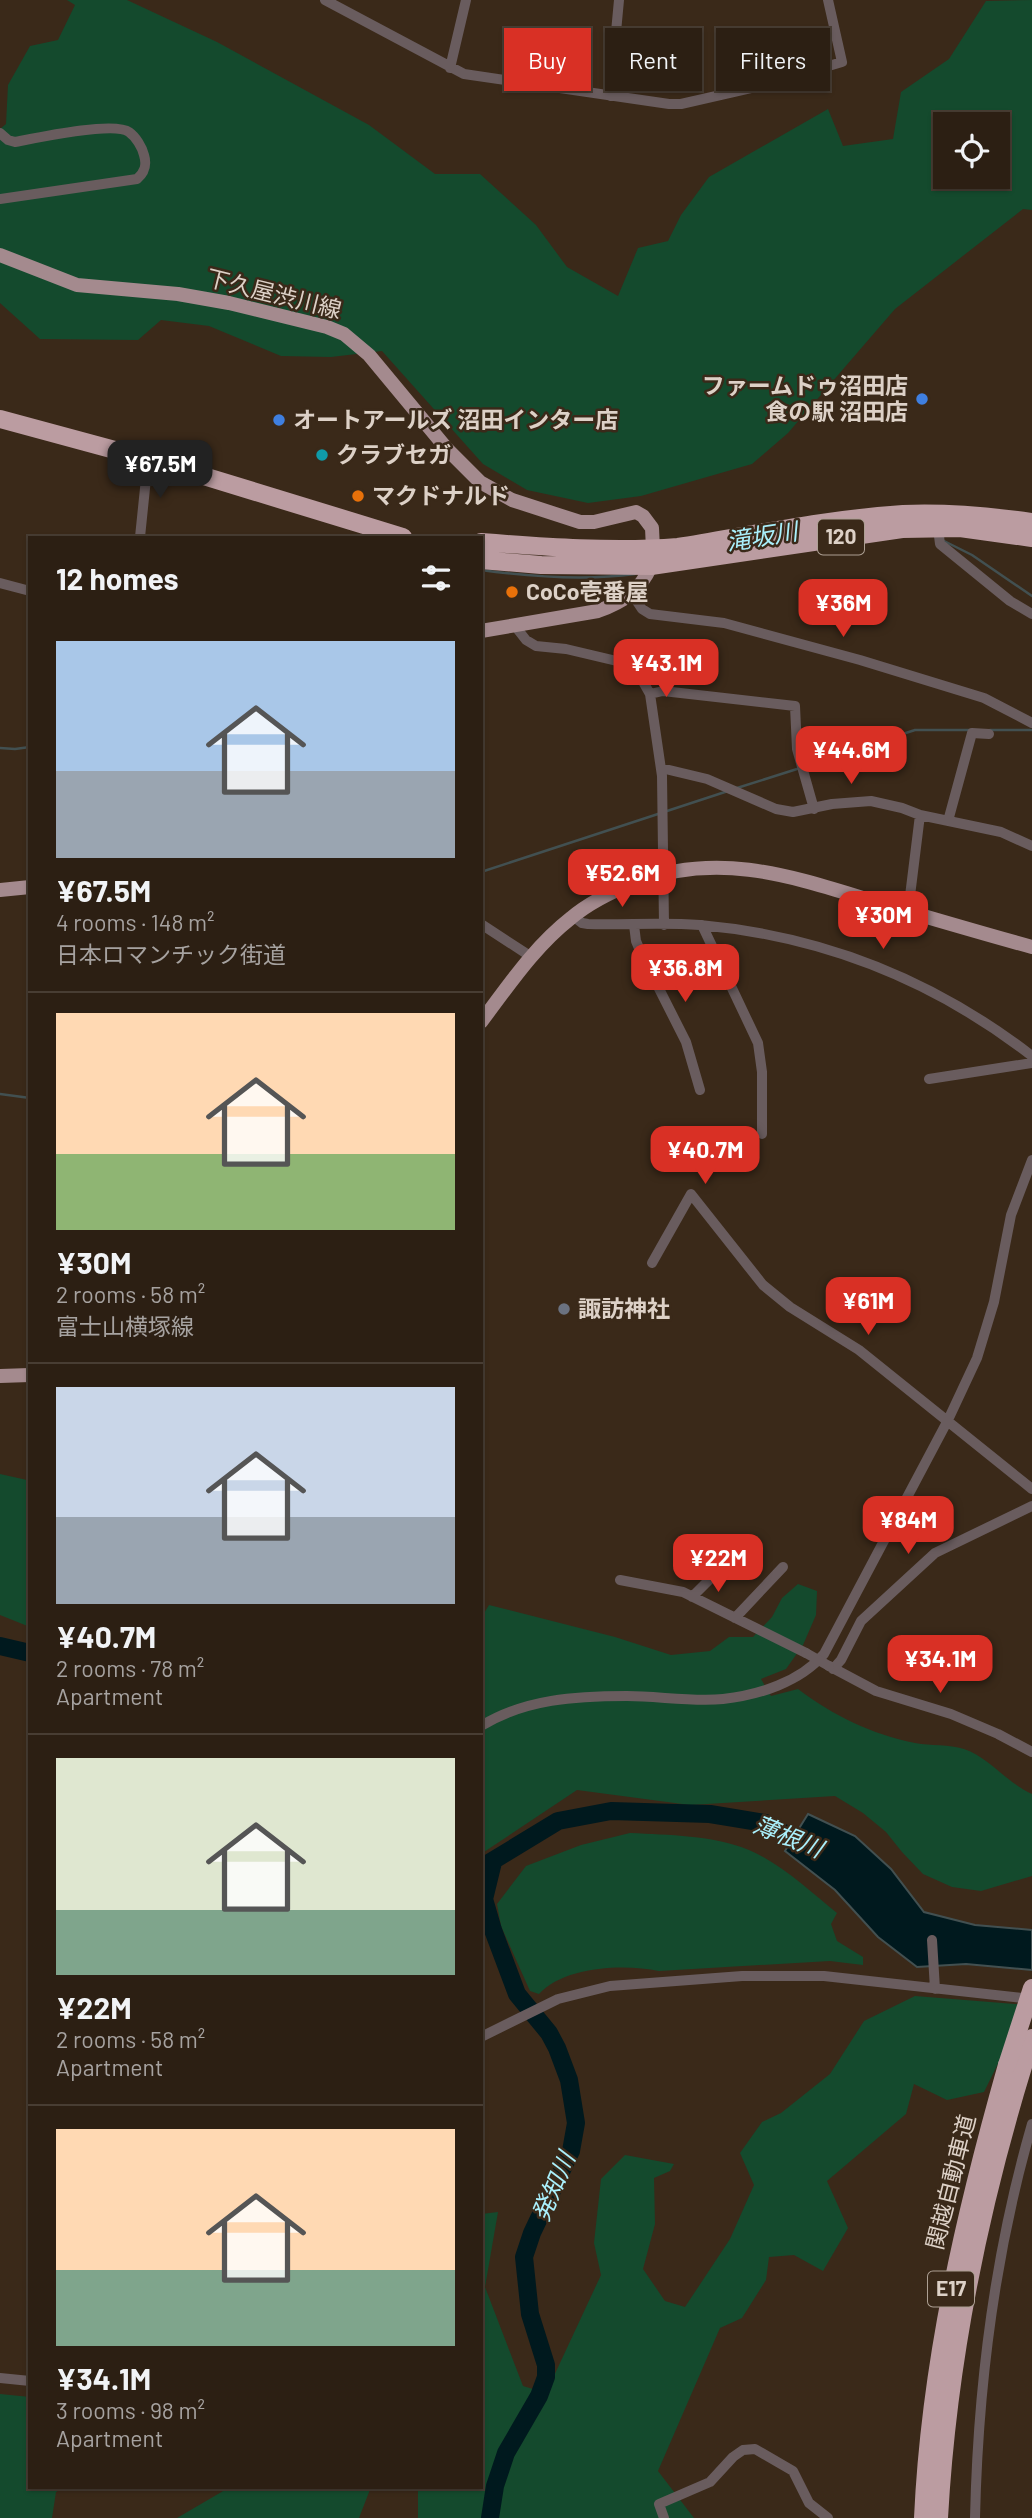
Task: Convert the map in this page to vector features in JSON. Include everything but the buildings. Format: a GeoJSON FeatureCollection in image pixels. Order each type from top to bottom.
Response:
{"type":"FeatureCollection","features":[{"type":"Feature","properties":{"kind":"highway"},"geometry":{"type":"LineString","coordinates":[[0,419],[148,459],[401,536]]}},
{"type":"Feature","properties":{"kind":"highway","name":"120"},"geometry":{"type":"LineString","coordinates":[[483,542],[652,557],[678,547],[830,522],[901,514],[960,514],[1032,522]]}},
{"type":"Feature","properties":{"kind":"highway","name":"120"},"geometry":{"type":"LineString","coordinates":[[483,560],[541,565],[768,550],[834,537],[902,529],[960,528],[1032,538]]}},
{"type":"Feature","properties":{"kind":"highway","name":"関越自動車道"},"geometry":{"type":"LineString","coordinates":[[939,2518],[949,2397],[963,2308],[1032,1988]]}},
{"type":"Feature","properties":{"kind":"highway","name":"関越自動車道"},"geometry":{"type":"LineString","coordinates":[[923,2518],[933,2404],[948,2303],[975,2183],[1015,2066],[1032,2038]]}},
{"type":"Feature","properties":{"kind":"main road","name":"下久屋渋川線"},"geometry":{"type":"LineString","coordinates":[[0,254],[77,285],[178,294],[229,303],[327,327],[344,334],[384,371],[447,449],[480,482],[512,500],[580,522],[594,522],[636,512],[643,516],[652,528],[652,557]]}},
{"type":"Feature","properties":{"kind":"main road"},"geometry":{"type":"LineString","coordinates":[[483,631],[598,611],[616,604],[632,594],[645,580],[652,557]]}},
{"type":"Feature","properties":{"kind":"main road"},"geometry":{"type":"LineString","coordinates":[[483,1019],[530,956],[573,916],[614,891],[664,873],[701,867],[763,870],[1032,947]]}},
{"type":"Feature","properties":{"kind":"main road"},"geometry":{"type":"LineString","coordinates":[[0,890],[28,887]]}},
{"type":"Feature","properties":{"kind":"main road"},"geometry":{"type":"LineString","coordinates":[[0,1376],[28,1375]]}},
{"type":"Feature","properties":{"kind":"street"},"geometry":{"type":"LineString","coordinates":[[325,0],[450,68],[473,77],[681,104],[765,86],[842,62],[828,0]]}},
{"type":"Feature","properties":{"kind":"street"},"geometry":{"type":"LineString","coordinates":[[450,68],[466,0]]}},
{"type":"Feature","properties":{"kind":"street"},"geometry":{"type":"LineString","coordinates":[[610,96],[619,0]]}},
{"type":"Feature","properties":{"kind":"street"},"geometry":{"type":"LineString","coordinates":[[0,133],[15,142],[104,128],[120,128],[138,141],[146,159],[143,174],[137,179],[0,199]]}},
{"type":"Feature","properties":{"kind":"street"},"geometry":{"type":"LineString","coordinates":[[140,536],[148,459]]}},
{"type":"Feature","properties":{"kind":"street"},"geometry":{"type":"LineString","coordinates":[[938,528],[940,544],[1010,601],[1032,614]]}},
{"type":"Feature","properties":{"kind":"street"},"geometry":{"type":"LineString","coordinates":[[0,583],[28,590]]}},
{"type":"Feature","properties":{"kind":"street"},"geometry":{"type":"LineString","coordinates":[[632,594],[642,609],[650,614],[724,624],[860,660],[984,698],[1032,723]]}},
{"type":"Feature","properties":{"kind":"street"},"geometry":{"type":"LineString","coordinates":[[515,626],[526,640],[536,646],[566,649],[631,666],[637,671],[650,694],[661,768],[664,925]]}},
{"type":"Feature","properties":{"kind":"street"},"geometry":{"type":"LineString","coordinates":[[650,694],[663,691],[795,706],[797,749],[814,808]]}},
{"type":"Feature","properties":{"kind":"street"},"geometry":{"type":"LineString","coordinates":[[948,821],[972,733],[989,734]]}},
{"type":"Feature","properties":{"kind":"street"},"geometry":{"type":"LineString","coordinates":[[661,768],[707,779],[776,809],[793,813],[832,803],[871,801],[920,815],[1001,832],[1032,846]]}},
{"type":"Feature","properties":{"kind":"street"},"geometry":{"type":"LineString","coordinates":[[908,912],[920,815]]}},
{"type":"Feature","properties":{"kind":"street"},"geometry":{"type":"LineString","coordinates":[[573,916],[588,924],[702,925],[797,940],[895,973],[966,1010],[1032,1056]]}},
{"type":"Feature","properties":{"kind":"street"},"geometry":{"type":"LineString","coordinates":[[483,925],[530,956]]}},
{"type":"Feature","properties":{"kind":"street"},"geometry":{"type":"LineString","coordinates":[[634,925],[636,941],[686,1042],[699,1090]]}},
{"type":"Feature","properties":{"kind":"street"},"geometry":{"type":"LineString","coordinates":[[702,925],[758,1043],[762,1072],[762,1134]]}},
{"type":"Feature","properties":{"kind":"street"},"geometry":{"type":"LineString","coordinates":[[929,1079],[1032,1063]]}},
{"type":"Feature","properties":{"kind":"street"},"geometry":{"type":"LineString","coordinates":[[483,1725],[511,1710],[542,1702],[625,1696],[722,1699],[756,1693],[805,1673],[824,1654],[948,1420],[984,1338],[1011,1215],[1031,1163]]}},
{"type":"Feature","properties":{"kind":"street"},"geometry":{"type":"LineString","coordinates":[[652,1263],[691,1194],[763,1285],[790,1307],[859,1350],[1032,1489]]}},
{"type":"Feature","properties":{"kind":"street"},"geometry":{"type":"LineString","coordinates":[[831,1668],[841,1660],[861,1621],[935,1553],[1032,1506]]}},
{"type":"Feature","properties":{"kind":"street"},"geometry":{"type":"LineString","coordinates":[[736,1618],[783,1567]]}},
{"type":"Feature","properties":{"kind":"street"},"geometry":{"type":"LineString","coordinates":[[692,1597],[721,1568]]}},
{"type":"Feature","properties":{"kind":"street"},"geometry":{"type":"LineString","coordinates":[[620,1580],[683,1592],[876,1691],[951,1714],[1032,1752]]}},
{"type":"Feature","properties":{"kind":"street"},"geometry":{"type":"LineString","coordinates":[[932,1940],[935,1989]]}},
{"type":"Feature","properties":{"kind":"street"},"geometry":{"type":"LineString","coordinates":[[483,2036],[558,1999],[610,1986],[742,1976],[824,1976],[1032,1999]]}},
{"type":"Feature","properties":{"kind":"street"},"geometry":{"type":"LineString","coordinates":[[975,2518],[980,2408],[987,2344],[1011,2209],[1032,2124]]}},
{"type":"Feature","properties":{"kind":"street"},"geometry":{"type":"LineString","coordinates":[[0,2378],[28,2381]]}},
{"type":"Feature","properties":{"kind":"street"},"geometry":{"type":"LineString","coordinates":[[664,2518],[659,2504],[710,2482],[733,2457],[743,2450],[755,2449],[793,2471],[809,2503],[828,2518]]}},
{"type":"Feature","properties":{"kind":"green space"},"geometry":{"type":"Polygon","coordinates":[[[67,0],[127,0],[217,42],[369,125],[435,174],[480,174],[536,225],[567,267],[618,296],[638,248],[668,241],[681,215],[709,177],[828,109],[843,146],[893,139],[901,92],[949,59],[986,1],[1032,0],[1032,210],[1023,209],[895,309],[788,433],[752,464],[641,496],[588,503],[527,490],[483,464],[382,351],[331,357],[281,356],[209,326],[161,320],[138,340],[40,339],[0,303],[0,129],[6,124],[8,85],[30,46],[58,40],[75,5],[67,0]]]}},
{"type":"Feature","properties":{"kind":"green space"},"geometry":{"type":"Polygon","coordinates":[[[0,1474],[27,1480],[28,1474],[28,1626],[0,1615],[0,1474]]]}},
{"type":"Feature","properties":{"kind":"green space"},"geometry":{"type":"Polygon","coordinates":[[[798,1584],[817,1591],[816,1615],[803,1645],[786,1669],[761,1679],[771,1696],[798,1689],[839,1716],[868,1729],[915,1743],[958,1747],[982,1758],[1014,1784],[1032,1794],[1032,1876],[981,1891],[952,1887],[923,1874],[886,1832],[863,1813],[835,1796],[690,1805],[577,1790],[483,1853],[483,1615],[489,1605],[615,1637],[671,1655],[710,1651],[729,1637],[753,1637],[772,1617],[782,1598],[798,1584]]]}},
{"type":"Feature","properties":{"kind":"green space"},"geometry":{"type":"Polygon","coordinates":[[[630,1833],[720,1841],[749,1850],[772,1862],[837,1913],[831,1924],[837,1941],[863,1957],[863,1965],[830,1961],[659,1971],[596,1969],[564,1978],[539,1994],[530,1991],[501,1926],[497,1904],[526,1866],[581,1845],[630,1833]]]}},
{"type":"Feature","properties":{"kind":"green space"},"geometry":{"type":"Polygon","coordinates":[[[915,1996],[1027,2005],[984,2092],[947,2100],[914,2084],[906,2114],[827,2181],[848,2228],[823,2271],[794,2255],[769,2257],[766,2280],[742,2318],[720,2328],[658,2471],[694,2518],[418,2518],[418,2489],[483,2489],[483,2214],[498,2212],[485,2287],[523,2386],[546,2393],[601,2275],[594,2243],[601,2179],[625,2155],[674,2164],[670,2171],[654,2178],[655,2224],[643,2269],[665,2301],[685,2307],[730,2239],[754,2185],[740,2153],[762,2122],[781,2113],[830,2074],[864,2021],[915,1996]]]}},
{"type":"Feature","properties":{"kind":"green space"},"geometry":{"type":"Polygon","coordinates":[[[0,2394],[28,2397],[28,2489],[61,2489],[56,2492],[52,2518],[0,2518],[0,2394]]]}},
{"type":"Feature","properties":{"kind":"green space"},"geometry":{"type":"Polygon","coordinates":[[[227,2489],[370,2489],[359,2518],[177,2518],[227,2489]]]}},
{"type":"Feature","properties":{"kind":"water"},"geometry":{"type":"Polygon","coordinates":[[[808,1814],[855,1836],[891,1869],[924,1912],[975,1925],[1032,1930],[1032,1970],[966,1964],[917,1967],[878,1937],[835,1890],[785,1851],[808,1814]]]}},
{"type":"Feature","properties":{"kind":"waterway","name":"滝坂川"},"geometry":{"type":"LineString","coordinates":[[942,540],[972,555],[1032,596]]}},
{"type":"Feature","properties":{"kind":"waterway","name":"滝坂川"},"geometry":{"type":"LineString","coordinates":[[483,570],[558,577],[635,574]]}},
{"type":"Feature","properties":{"kind":"waterway"},"geometry":{"type":"LineString","coordinates":[[804,766],[915,730],[970,730]]}},
{"type":"Feature","properties":{"kind":"waterway"},"geometry":{"type":"LineString","coordinates":[[990,730],[1032,730]]}},
{"type":"Feature","properties":{"kind":"waterway","name":"滝坂川"},"geometry":{"type":"LineString","coordinates":[[0,748],[28,747]]}},
{"type":"Feature","properties":{"kind":"waterway"},"geometry":{"type":"LineString","coordinates":[[737,788],[797,769]]}},
{"type":"Feature","properties":{"kind":"waterway"},"geometry":{"type":"LineString","coordinates":[[667,811],[728,791]]}},
{"type":"Feature","properties":{"kind":"waterway"},"geometry":{"type":"LineString","coordinates":[[483,871],[658,814]]}},
{"type":"Feature","properties":{"kind":"waterway"},"geometry":{"type":"LineString","coordinates":[[0,1094],[28,1098]]}},
{"type":"Feature","properties":{"kind":"waterway","name":"薄根川"},"geometry":{"type":"LineString","coordinates":[[0,1646],[28,1653]]}},
{"type":"Feature","properties":{"kind":"waterway","name":"薄根川"},"geometry":{"type":"LineString","coordinates":[[484,1866],[558,1821],[611,1811],[710,1814],[765,1823],[813,1849]]}},
{"type":"Feature","properties":{"kind":"waterway","name":"発知川"},"geometry":{"type":"LineString","coordinates":[[490,2518],[495,2486],[506,2453],[539,2396],[546,2377],[546,2365],[530,2314],[524,2257],[532,2233],[571,2151],[576,2123],[569,2080],[557,2048],[549,2033],[517,1994],[493,1930],[484,1899],[493,1862]]}},
{"type":"Feature","properties":{"kind":"place","name":"ファームドゥ沼田店 食の駅 沼田店"},"geometry":{"type":"Point","coordinates":[922,399]}},
{"type":"Feature","properties":{"kind":"place","name":"オートアールズ 沼田インター店"},"geometry":{"type":"Point","coordinates":[279,420]}},
{"type":"Feature","properties":{"kind":"place","name":"クラブセガ"},"geometry":{"type":"Point","coordinates":[322,455]}},
{"type":"Feature","properties":{"kind":"place","name":"マクドナルド"},"geometry":{"type":"Point","coordinates":[358,496]}},
{"type":"Feature","properties":{"kind":"place","name":"CoCo壱番屋"},"geometry":{"type":"Point","coordinates":[512,592]}},
{"type":"Feature","properties":{"kind":"place","name":"諏訪神社"},"geometry":{"type":"Point","coordinates":[564,1309]}}]}
